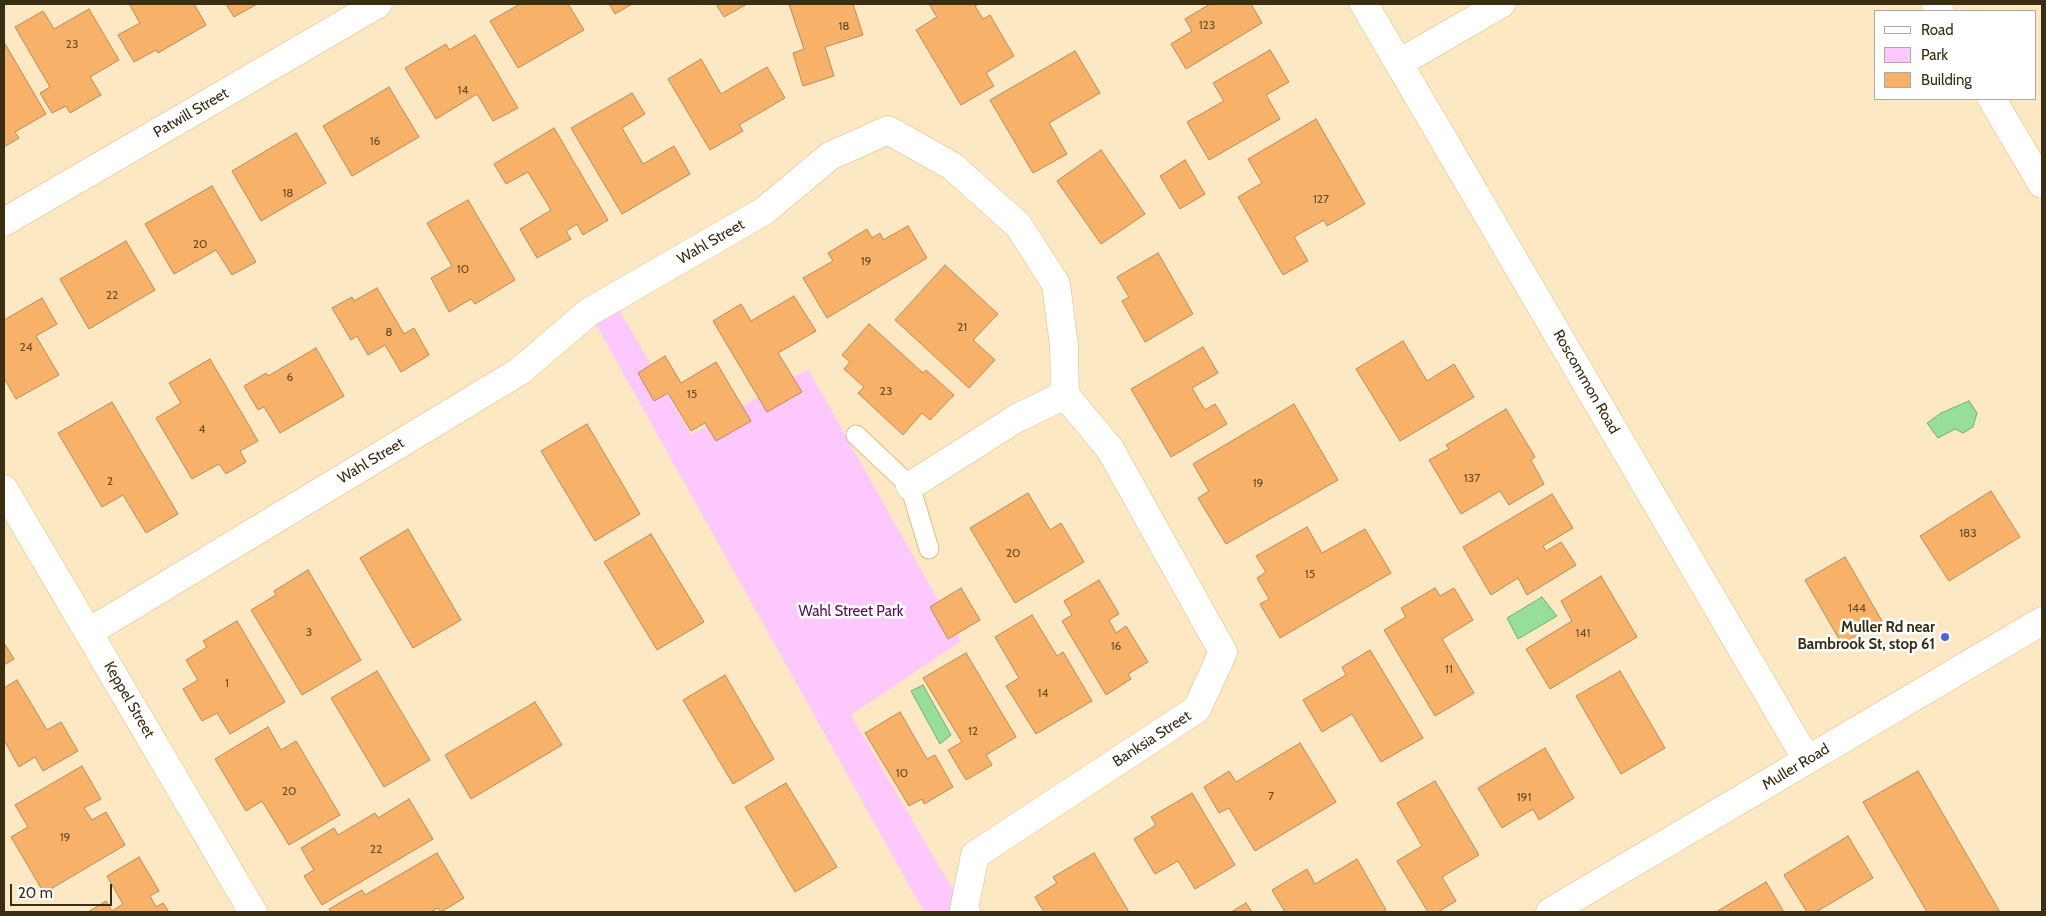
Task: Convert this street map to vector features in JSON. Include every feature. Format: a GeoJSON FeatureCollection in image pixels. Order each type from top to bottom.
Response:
{"type":"FeatureCollection","features":[{"type":"Feature","properties":{"kind":"street","name":"Patwill Street"},"geometry":{"type":"LineString","coordinates":[[4,222],[378,4]]}},
{"type":"Feature","properties":{"kind":"street","name":"Roscommon Road"},"geometry":{"type":"LineString","coordinates":[[1364,4],[1807,760]]}},
{"type":"Feature","properties":{"kind":"street"},"geometry":{"type":"LineString","coordinates":[[1399,63],[1501,4]]}},
{"type":"Feature","properties":{"kind":"street"},"geometry":{"type":"LineString","coordinates":[[1993,100],[2042,184]]}},
{"type":"Feature","properties":{"kind":"street","name":"Wahl Street"},"geometry":{"type":"LineString","coordinates":[[89,632],[520,371],[589,312],[764,211],[830,156],[888,130],[952,166],[1018,225],[1056,284],[1064,346],[1065,395]]}},
{"type":"Feature","properties":{"kind":"street"},"geometry":{"type":"LineString","coordinates":[[910,486],[1017,418],[1065,395]]}},
{"type":"Feature","properties":{"kind":"street","name":"Banksia Street"},"geometry":{"type":"LineString","coordinates":[[966,912],[964,909],[975,855],[1197,709],[1223,652],[1110,449],[1065,395]]}},
{"type":"Feature","properties":{"kind":"street","name":"Keppel Street"},"geometry":{"type":"LineString","coordinates":[[4,489],[253,912]]}},
{"type":"Feature","properties":{"kind":"street","name":"Muller Road"},"geometry":{"type":"LineString","coordinates":[[1550,912],[2042,622]]}},
{"type":"Feature","properties":{"kind":"lane"},"geometry":{"type":"LineString","coordinates":[[856,435],[910,486],[929,549]]}},
{"type":"Feature","properties":{"kind":"green space","name":"Wahl Street Park"},"geometry":{"type":"Polygon","coordinates":[[[613,299],[691,435],[808,369],[961,641],[851,715],[964,909],[959,912],[924,912],[589,312],[613,299]]]}},
{"type":"Feature","properties":{"kind":"shaded area"},"geometry":{"type":"Polygon","coordinates":[[[1969,401],[1977,413],[1973,427],[1963,433],[1955,429],[1938,438],[1927,423],[1941,413],[1969,401]]]}},
{"type":"Feature","properties":{"kind":"shaded area"},"geometry":{"type":"Polygon","coordinates":[[[1542,597],[1557,616],[1518,639],[1507,618],[1542,597]]]}},
{"type":"Feature","properties":{"kind":"shaded area"},"geometry":{"type":"Polygon","coordinates":[[[923,685],[951,735],[940,744],[911,691],[923,685]]]}},
{"type":"Feature","properties":{"kind":"building"},"geometry":{"type":"Polygon","coordinates":[[[129,4],[194,4],[206,25],[158,53],[156,50],[134,62],[118,35],[140,23],[129,4]]]}},
{"type":"Feature","properties":{"kind":"building"},"geometry":{"type":"Polygon","coordinates":[[[226,4],[257,4],[234,17],[226,4]]]}},
{"type":"Feature","properties":{"kind":"building"},"geometry":{"type":"Polygon","coordinates":[[[520,4],[568,4],[584,30],[518,68],[490,21],[520,4]]]}},
{"type":"Feature","properties":{"kind":"building"},"geometry":{"type":"Polygon","coordinates":[[[609,4],[632,4],[615,14],[609,4]]]}},
{"type":"Feature","properties":{"kind":"building"},"geometry":{"type":"Polygon","coordinates":[[[716,4],[747,4],[724,17],[716,4]]]}},
{"type":"Feature","properties":{"kind":"building"},"geometry":{"type":"Polygon","coordinates":[[[789,4],[853,4],[863,35],[825,47],[834,76],[803,86],[793,53],[804,49],[789,4]]]}},
{"type":"Feature","properties":{"kind":"building"},"geometry":{"type":"Polygon","coordinates":[[[929,4],[979,4],[975,6],[983,19],[990,15],[1014,56],[986,73],[994,86],[961,105],[916,30],[937,17],[929,4]]]}},
{"type":"Feature","properties":{"kind":"building"},"geometry":{"type":"Polygon","coordinates":[[[1210,4],[1251,4],[1262,23],[1186,69],[1171,44],[1192,31],[1185,19],[1210,4]]]}},
{"type":"Feature","properties":{"kind":"building"},"geometry":{"type":"Polygon","coordinates":[[[89,9],[119,60],[90,77],[101,95],[70,113],[66,106],[52,113],[40,93],[50,87],[15,27],[43,11],[54,29],[89,9]]]}},
{"type":"Feature","properties":{"kind":"building"},"geometry":{"type":"Polygon","coordinates":[[[475,35],[518,108],[493,121],[477,94],[436,119],[405,68],[446,44],[449,50],[475,35]]]}},
{"type":"Feature","properties":{"kind":"building"},"geometry":{"type":"Polygon","coordinates":[[[4,42],[46,114],[15,132],[19,138],[4,147],[4,42]]]}},
{"type":"Feature","properties":{"kind":"building"},"geometry":{"type":"Polygon","coordinates":[[[1270,50],[1289,82],[1266,95],[1280,119],[1209,160],[1187,122],[1224,101],[1213,83],[1270,50]]]}},
{"type":"Feature","properties":{"kind":"building"},"geometry":{"type":"Polygon","coordinates":[[[1075,51],[1100,93],[1049,123],[1067,154],[1033,173],[990,100],[1075,51]]]}},
{"type":"Feature","properties":{"kind":"building"},"geometry":{"type":"Polygon","coordinates":[[[701,59],[721,94],[767,67],[785,98],[739,125],[743,131],[710,150],[668,79],[701,59]]]}},
{"type":"Feature","properties":{"kind":"building"},"geometry":{"type":"Polygon","coordinates":[[[389,87],[419,137],[352,176],[323,126],[389,87]]]}},
{"type":"Feature","properties":{"kind":"building"},"geometry":{"type":"Polygon","coordinates":[[[632,93],[645,114],[622,128],[643,164],[674,146],[690,174],[622,214],[571,128],[632,93]]]}},
{"type":"Feature","properties":{"kind":"building"},"geometry":{"type":"Polygon","coordinates":[[[1316,119],[1365,204],[1327,226],[1324,220],[1294,237],[1308,261],[1283,275],[1238,197],[1262,183],[1248,159],[1316,119]]]}},
{"type":"Feature","properties":{"kind":"building"},"geometry":{"type":"Polygon","coordinates":[[[554,128],[608,220],[583,235],[577,224],[566,231],[571,239],[537,258],[520,229],[551,210],[528,172],[506,184],[494,164],[554,128]]]}},
{"type":"Feature","properties":{"kind":"building"},"geometry":{"type":"Polygon","coordinates":[[[296,133],[326,183],[261,221],[232,171],[296,133]]]}},
{"type":"Feature","properties":{"kind":"building"},"geometry":{"type":"Polygon","coordinates":[[[1101,150],[1145,214],[1101,244],[1057,181],[1101,150]]]}},
{"type":"Feature","properties":{"kind":"building"},"geometry":{"type":"Polygon","coordinates":[[[1185,160],[1205,194],[1180,209],[1160,176],[1185,160]]]}},
{"type":"Feature","properties":{"kind":"building"},"geometry":{"type":"Polygon","coordinates":[[[212,186],[256,262],[232,275],[216,250],[174,274],[145,224],[212,186]]]}},
{"type":"Feature","properties":{"kind":"building"},"geometry":{"type":"Polygon","coordinates":[[[468,200],[515,280],[475,304],[471,299],[449,312],[431,278],[452,266],[427,223],[468,200]]]}},
{"type":"Feature","properties":{"kind":"building"},"geometry":{"type":"Polygon","coordinates":[[[908,226],[927,258],[827,318],[803,278],[833,261],[828,253],[867,229],[872,238],[880,233],[883,240],[908,226]]]}},
{"type":"Feature","properties":{"kind":"building"},"geometry":{"type":"Polygon","coordinates":[[[126,241],[155,290],[89,329],[60,279],[126,241]]]}},
{"type":"Feature","properties":{"kind":"building"},"geometry":{"type":"Polygon","coordinates":[[[1158,253],[1193,314],[1145,342],[1122,301],[1129,297],[1117,277],[1158,253]]]}},
{"type":"Feature","properties":{"kind":"building"},"geometry":{"type":"Polygon","coordinates":[[[945,265],[998,314],[973,340],[995,360],[969,388],[895,320],[945,265]]]}},
{"type":"Feature","properties":{"kind":"building"},"geometry":{"type":"Polygon","coordinates":[[[377,288],[404,334],[414,328],[429,355],[401,372],[385,345],[368,355],[357,336],[351,340],[332,308],[352,297],[354,301],[377,288]]]}},
{"type":"Feature","properties":{"kind":"building"},"geometry":{"type":"Polygon","coordinates":[[[794,296],[816,331],[778,353],[802,392],[767,412],[713,321],[741,304],[751,321],[794,296]]]}},
{"type":"Feature","properties":{"kind":"building"},"geometry":{"type":"Polygon","coordinates":[[[42,298],[57,324],[36,336],[59,375],[16,399],[4,378],[4,320],[42,298]]]}},
{"type":"Feature","properties":{"kind":"building"},"geometry":{"type":"Polygon","coordinates":[[[869,324],[923,373],[926,370],[954,395],[930,420],[922,413],[903,435],[858,393],[864,387],[844,369],[850,362],[842,355],[869,324]]]}},
{"type":"Feature","properties":{"kind":"building"},"geometry":{"type":"Polygon","coordinates":[[[1403,341],[1427,381],[1454,364],[1474,397],[1400,441],[1356,369],[1403,341]]]}},
{"type":"Feature","properties":{"kind":"building"},"geometry":{"type":"Polygon","coordinates":[[[1203,347],[1218,373],[1192,388],[1205,410],[1215,404],[1227,424],[1171,457],[1131,389],[1203,347]]]}},
{"type":"Feature","properties":{"kind":"building"},"geometry":{"type":"Polygon","coordinates":[[[316,348],[344,396],[280,433],[264,407],[258,410],[244,386],[266,373],[268,376],[316,348]]]}},
{"type":"Feature","properties":{"kind":"building"},"geometry":{"type":"Polygon","coordinates":[[[665,356],[681,383],[716,362],[751,421],[716,441],[705,423],[691,431],[668,393],[654,401],[638,373],[665,356]]]}},
{"type":"Feature","properties":{"kind":"building"},"geometry":{"type":"Polygon","coordinates":[[[210,359],[258,441],[240,451],[246,462],[226,474],[219,464],[192,479],[156,418],[181,403],[169,383],[210,359]]]}},
{"type":"Feature","properties":{"kind":"building"},"geometry":{"type":"Polygon","coordinates":[[[112,402],[178,514],[146,533],[123,495],[102,507],[58,433],[112,402]]]}},
{"type":"Feature","properties":{"kind":"building"},"geometry":{"type":"Polygon","coordinates":[[[1294,404],[1338,480],[1226,544],[1198,498],[1209,491],[1193,464],[1294,404]]]}},
{"type":"Feature","properties":{"kind":"building"},"geometry":{"type":"Polygon","coordinates":[[[1506,409],[1535,457],[1531,460],[1544,484],[1509,505],[1500,491],[1461,514],[1429,460],[1449,449],[1446,445],[1506,409]]]}},
{"type":"Feature","properties":{"kind":"building"},"geometry":{"type":"Polygon","coordinates":[[[587,424],[640,514],[595,541],[541,451],[587,424]]]}},
{"type":"Feature","properties":{"kind":"building"},"geometry":{"type":"Polygon","coordinates":[[[1991,491],[2020,537],[1949,581],[1920,536],[1991,491]]]}},
{"type":"Feature","properties":{"kind":"building"},"geometry":{"type":"Polygon","coordinates":[[[1028,493],[1050,530],[1061,523],[1084,562],[1015,603],[970,528],[1028,493]]]}},
{"type":"Feature","properties":{"kind":"building"},"geometry":{"type":"Polygon","coordinates":[[[1552,494],[1573,528],[1543,546],[1546,551],[1561,542],[1576,565],[1527,595],[1518,578],[1491,595],[1463,547],[1552,494]]]}},
{"type":"Feature","properties":{"kind":"building"},"geometry":{"type":"Polygon","coordinates":[[[1307,527],[1322,553],[1365,529],[1391,573],[1280,638],[1260,604],[1269,599],[1257,578],[1266,572],[1256,556],[1307,527]]]}},
{"type":"Feature","properties":{"kind":"building"},"geometry":{"type":"Polygon","coordinates":[[[408,529],[461,620],[413,648],[360,558],[408,529]]]}},
{"type":"Feature","properties":{"kind":"building"},"geometry":{"type":"Polygon","coordinates":[[[651,534],[704,622],[657,650],[604,562],[651,534]]]}},
{"type":"Feature","properties":{"kind":"building"},"geometry":{"type":"Polygon","coordinates":[[[1845,557],[1882,621],[1842,644],[1805,580],[1845,557]]]}},
{"type":"Feature","properties":{"kind":"building"},"geometry":{"type":"Polygon","coordinates":[[[308,570],[361,660],[302,695],[251,610],[276,595],[274,591],[308,570]]]}},
{"type":"Feature","properties":{"kind":"building"},"geometry":{"type":"Polygon","coordinates":[[[1601,576],[1637,637],[1550,689],[1526,649],[1572,621],[1561,601],[1601,576]]]}},
{"type":"Feature","properties":{"kind":"building"},"geometry":{"type":"Polygon","coordinates":[[[1099,580],[1119,614],[1109,620],[1116,633],[1126,626],[1148,662],[1128,674],[1131,679],[1106,695],[1062,621],[1072,615],[1064,601],[1099,580]]]}},
{"type":"Feature","properties":{"kind":"building"},"geometry":{"type":"Polygon","coordinates":[[[961,588],[980,620],[948,639],[930,607],[961,588]]]}},
{"type":"Feature","properties":{"kind":"building"},"geometry":{"type":"Polygon","coordinates":[[[1435,588],[1440,596],[1454,588],[1473,620],[1442,639],[1474,693],[1435,716],[1384,630],[1406,617],[1401,608],[1435,588]]]}},
{"type":"Feature","properties":{"kind":"building"},"geometry":{"type":"Polygon","coordinates":[[[1032,615],[1057,656],[1063,652],[1092,701],[1036,734],[1006,686],[1019,678],[995,637],[1032,615]]]}},
{"type":"Feature","properties":{"kind":"building"},"geometry":{"type":"Polygon","coordinates":[[[237,621],[285,702],[230,734],[217,713],[202,721],[183,689],[198,680],[186,660],[207,647],[203,641],[237,621]]]}},
{"type":"Feature","properties":{"kind":"building"},"geometry":{"type":"Polygon","coordinates":[[[4,643],[14,659],[4,665],[4,643]]]}},
{"type":"Feature","properties":{"kind":"building"},"geometry":{"type":"Polygon","coordinates":[[[1370,650],[1423,738],[1381,762],[1352,714],[1322,732],[1303,700],[1346,675],[1342,667],[1370,650]]]}},
{"type":"Feature","properties":{"kind":"building"},"geometry":{"type":"Polygon","coordinates":[[[966,653],[1016,737],[986,755],[992,765],[966,780],[948,750],[962,742],[923,678],[966,653]]]}},
{"type":"Feature","properties":{"kind":"building"},"geometry":{"type":"Polygon","coordinates":[[[377,671],[430,760],[384,787],[331,698],[377,671]]]}},
{"type":"Feature","properties":{"kind":"building"},"geometry":{"type":"Polygon","coordinates":[[[1620,671],[1665,748],[1621,774],[1576,696],[1620,671]]]}},
{"type":"Feature","properties":{"kind":"building"},"geometry":{"type":"Polygon","coordinates":[[[725,675],[774,759],[733,784],[683,700],[725,675]]]}},
{"type":"Feature","properties":{"kind":"building"},"geometry":{"type":"Polygon","coordinates":[[[17,680],[47,730],[61,722],[78,751],[43,771],[35,757],[19,767],[4,740],[4,688],[17,680]]]}},
{"type":"Feature","properties":{"kind":"building"},"geometry":{"type":"Polygon","coordinates":[[[535,702],[562,745],[471,799],[445,755],[535,702]]]}},
{"type":"Feature","properties":{"kind":"building"},"geometry":{"type":"Polygon","coordinates":[[[900,712],[927,759],[935,755],[953,787],[924,804],[922,799],[909,806],[865,733],[900,712]]]}},
{"type":"Feature","properties":{"kind":"building"},"geometry":{"type":"Polygon","coordinates":[[[268,727],[281,750],[296,741],[340,815],[289,845],[262,801],[246,811],[215,759],[268,727]]]}},
{"type":"Feature","properties":{"kind":"building"},"geometry":{"type":"Polygon","coordinates":[[[1300,743],[1336,802],[1255,851],[1229,808],[1219,813],[1204,787],[1229,771],[1236,782],[1300,743]]]}},
{"type":"Feature","properties":{"kind":"building"},"geometry":{"type":"Polygon","coordinates":[[[1545,748],[1574,798],[1539,820],[1533,809],[1502,828],[1478,788],[1545,748]]]}},
{"type":"Feature","properties":{"kind":"building"},"geometry":{"type":"Polygon","coordinates":[[[82,766],[101,799],[84,808],[92,820],[106,812],[125,845],[44,893],[11,837],[28,827],[15,805],[82,766]]]}},
{"type":"Feature","properties":{"kind":"building"},"geometry":{"type":"Polygon","coordinates":[[[1918,771],[2000,912],[1927,912],[1863,802],[1918,771]]]}},
{"type":"Feature","properties":{"kind":"building"},"geometry":{"type":"Polygon","coordinates":[[[1435,781],[1479,855],[1442,877],[1456,901],[1438,912],[1428,912],[1397,861],[1422,846],[1397,803],[1435,781]]]}},
{"type":"Feature","properties":{"kind":"building"},"geometry":{"type":"Polygon","coordinates":[[[786,783],[837,867],[795,892],[745,807],[786,783]]]}},
{"type":"Feature","properties":{"kind":"building"},"geometry":{"type":"Polygon","coordinates":[[[1192,793],[1235,865],[1195,889],[1178,861],[1155,874],[1134,839],[1156,825],[1151,817],[1192,793]]]}},
{"type":"Feature","properties":{"kind":"building"},"geometry":{"type":"Polygon","coordinates":[[[409,799],[433,839],[322,905],[304,876],[314,870],[301,848],[334,828],[338,835],[375,813],[378,818],[409,799]]]}},
{"type":"Feature","properties":{"kind":"building"},"geometry":{"type":"Polygon","coordinates":[[[1848,836],[1873,878],[1816,912],[1807,912],[1784,875],[1848,836]]]}},
{"type":"Feature","properties":{"kind":"building"},"geometry":{"type":"Polygon","coordinates":[[[437,853],[464,898],[441,912],[438,908],[430,912],[331,912],[329,909],[362,890],[365,895],[437,853]]]}},
{"type":"Feature","properties":{"kind":"building"},"geometry":{"type":"Polygon","coordinates":[[[1094,853],[1129,912],[1044,912],[1035,897],[1057,883],[1053,877],[1094,853]]]}},
{"type":"Feature","properties":{"kind":"building"},"geometry":{"type":"Polygon","coordinates":[[[139,857],[159,891],[150,896],[156,907],[163,903],[169,912],[88,912],[106,901],[112,911],[123,904],[107,876],[139,857]]]}},
{"type":"Feature","properties":{"kind":"building"},"geometry":{"type":"Polygon","coordinates":[[[1357,859],[1386,910],[1382,912],[1285,912],[1272,890],[1307,869],[1315,884],[1357,859]]]}},
{"type":"Feature","properties":{"kind":"building"},"geometry":{"type":"Polygon","coordinates":[[[1766,882],[1784,912],[1716,912],[1766,882]]]}},
{"type":"Feature","properties":{"kind":"building"},"geometry":{"type":"Polygon","coordinates":[[[1246,903],[1252,912],[1231,912],[1246,903]]]}},
{"type":"Feature","properties":{"kind":"place","name":"Muller Rd near Bambrook St, stop 61"},"geometry":{"type":"Point","coordinates":[1945,637]}}]}
